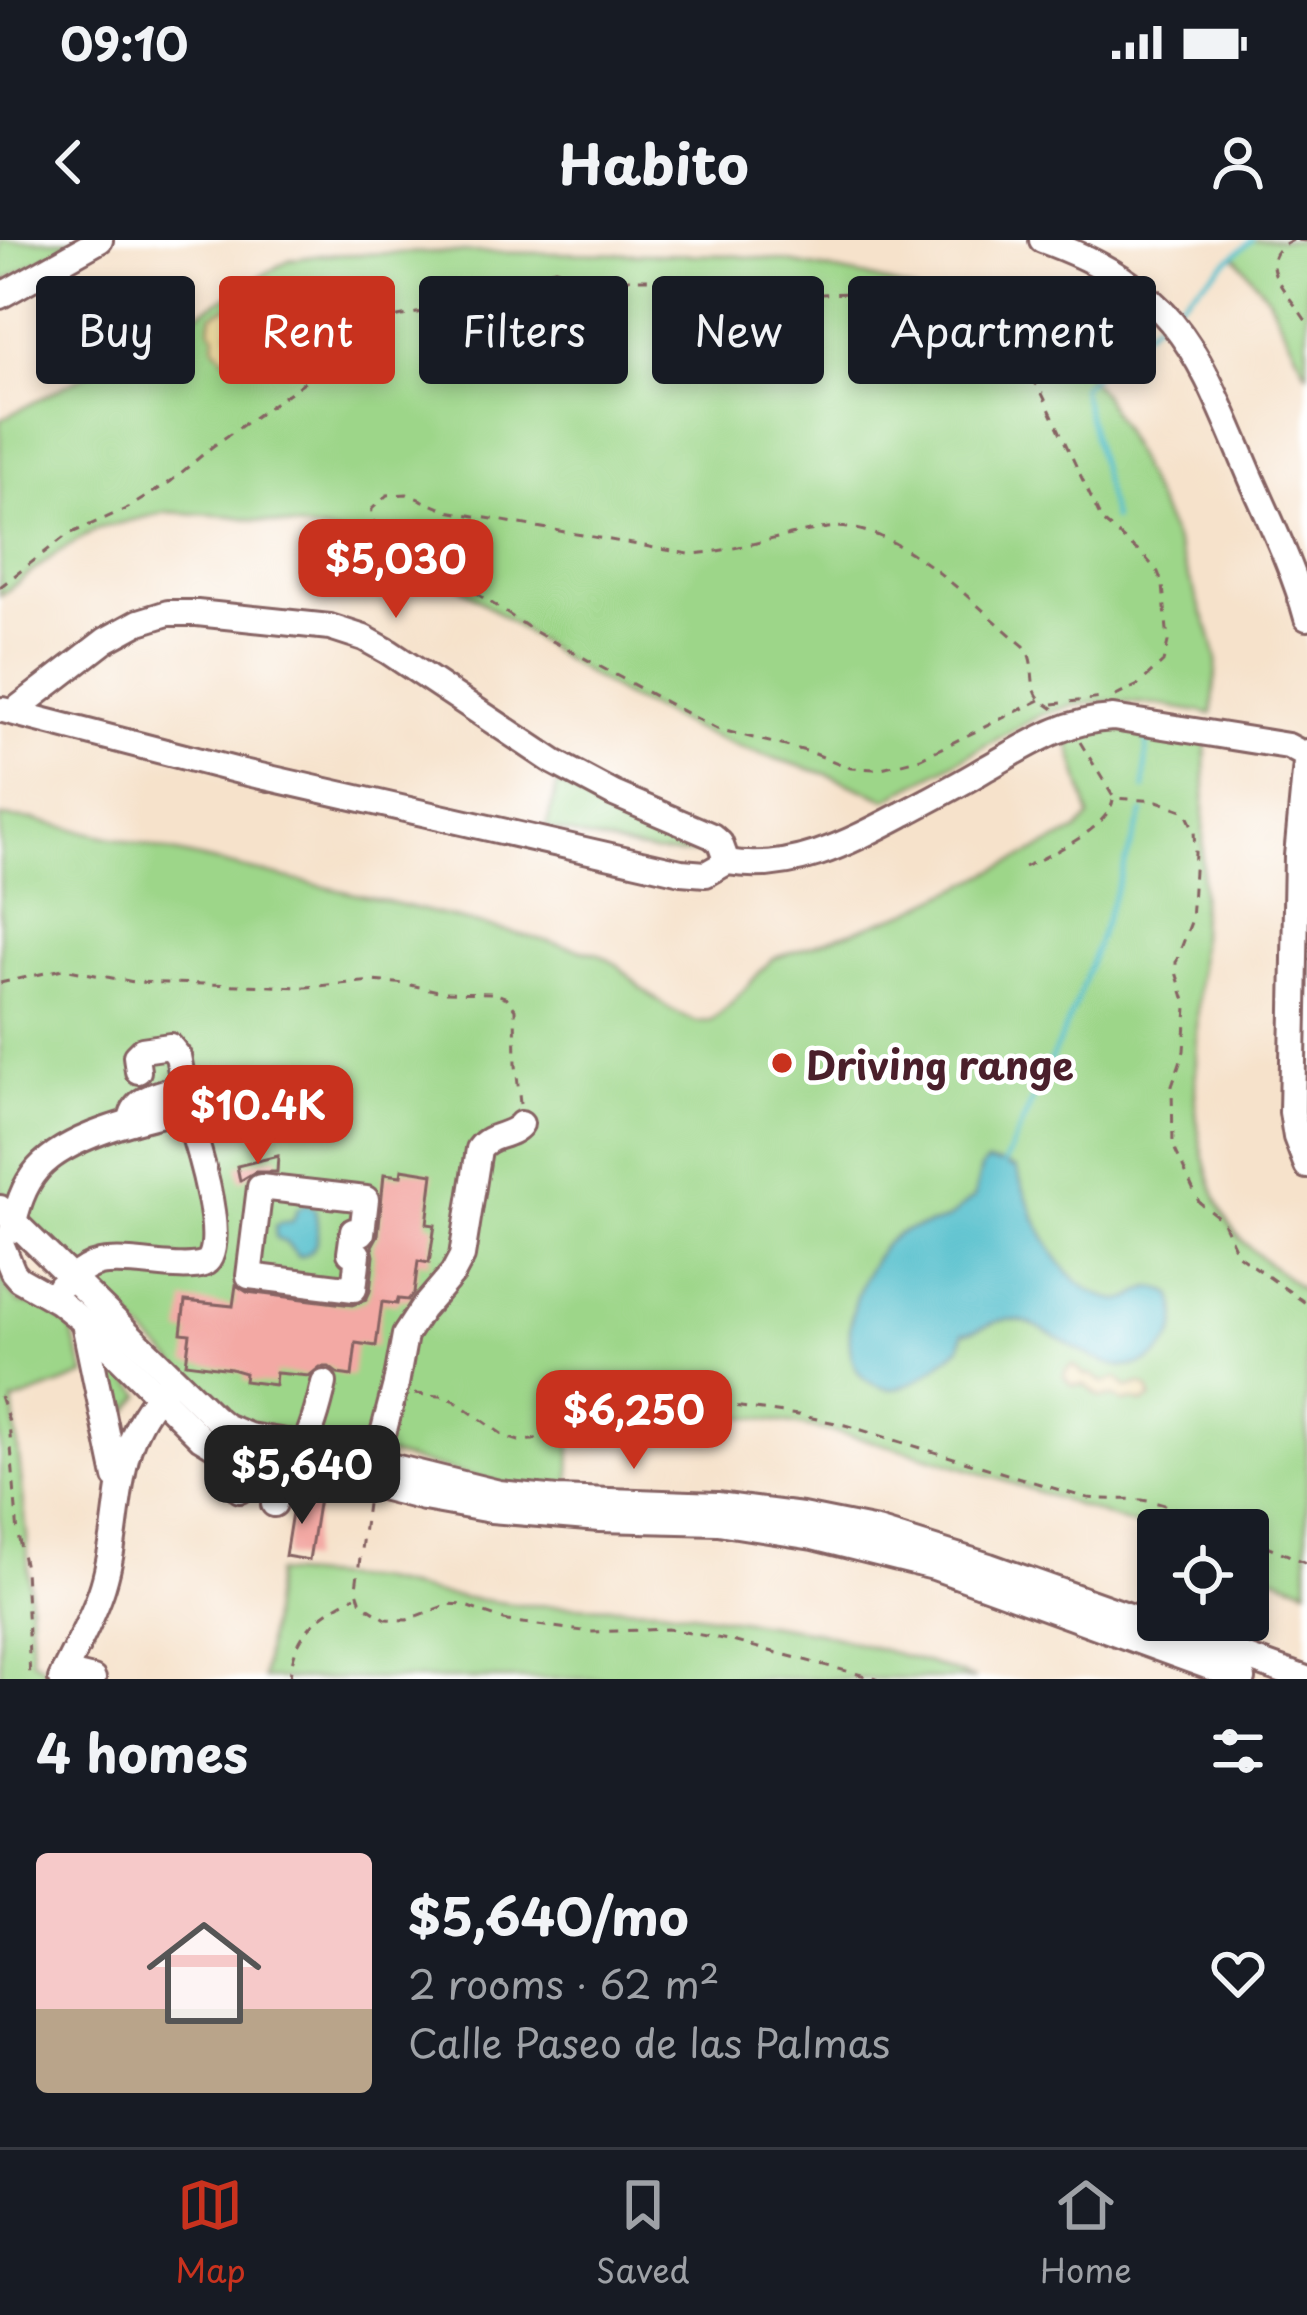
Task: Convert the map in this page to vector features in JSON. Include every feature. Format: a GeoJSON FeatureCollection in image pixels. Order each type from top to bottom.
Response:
{"type":"FeatureCollection","features":[{"type":"Feature","properties":{"kind":"street"},"geometry":{"type":"LineString","coordinates":[[0,296],[100,240]]}},
{"type":"Feature","properties":{"kind":"street"},"geometry":{"type":"LineString","coordinates":[[1042,240],[1121,276],[1182,332],[1206,373],[1307,618]]}},
{"type":"Feature","properties":{"kind":"street"},"geometry":{"type":"LineString","coordinates":[[7,711],[106,640],[168,613],[330,627],[389,652],[554,762],[712,836],[728,862]]}},
{"type":"Feature","properties":{"kind":"street"},"geometry":{"type":"LineString","coordinates":[[7,711],[243,772],[706,874],[728,862],[771,864],[842,846],[1069,724],[1113,718],[1303,750],[1292,1112],[1307,1166]]}},
{"type":"Feature","properties":{"kind":"street"},"geometry":{"type":"LineString","coordinates":[[121,1124],[138,1102],[183,1082],[178,1056],[170,1046],[142,1050],[136,1056],[138,1071]]}},
{"type":"Feature","properties":{"kind":"street"},"geometry":{"type":"LineString","coordinates":[[43,1293],[100,1263],[208,1263],[216,1226],[187,1114],[180,1110],[121,1124],[60,1152],[39,1167],[5,1232],[19,1279],[43,1293],[58,1301],[225,1426],[300,1455],[491,1510],[718,1522],[838,1542],[934,1567],[1243,1679]]}},
{"type":"Feature","properties":{"kind":"street"},"geometry":{"type":"LineString","coordinates":[[372,1474],[409,1327],[462,1256],[479,1149],[487,1140],[521,1124]]}},
{"type":"Feature","properties":{"kind":"street"},"geometry":{"type":"LineString","coordinates":[[260,1186],[366,1199],[362,1232],[352,1231],[350,1253],[358,1254],[354,1288],[249,1276],[260,1186]]}},
{"type":"Feature","properties":{"kind":"street"},"geometry":{"type":"LineString","coordinates":[[5,1232],[72,1280],[167,1386],[210,1445],[243,1459],[300,1455]]}},
{"type":"Feature","properties":{"kind":"street"},"geometry":{"type":"LineString","coordinates":[[83,1321],[118,1488]]}},
{"type":"Feature","properties":{"kind":"street"},"geometry":{"type":"LineString","coordinates":[[274,1504],[284,1476],[300,1455],[324,1383]]}},
{"type":"Feature","properties":{"kind":"street"},"geometry":{"type":"LineString","coordinates":[[93,1679],[62,1676],[103,1588],[130,1441],[167,1386]]}},
{"type":"Feature","properties":{"kind":"street"},"geometry":{"type":"LineString","coordinates":[[240,1490],[243,1459]]}},
{"type":"Feature","properties":{"kind":"street"},"geometry":{"type":"LineString","coordinates":[[372,1474],[499,1493],[717,1505],[845,1523],[937,1548],[1306,1679]]}},
{"type":"Feature","properties":{"kind":"path"},"geometry":{"type":"LineString","coordinates":[[1307,242],[1282,244],[1273,268],[1277,282],[1307,323]]}},
{"type":"Feature","properties":{"kind":"path"},"geometry":{"type":"LineString","coordinates":[[0,587],[68,535],[128,508],[170,482],[320,371],[347,335],[373,322],[509,291],[555,269],[607,279],[665,278],[822,294],[854,292],[885,302],[1019,368],[1039,387],[1102,520],[1158,572],[1168,642],[1163,662],[1153,674],[1121,695],[1051,704],[1040,700],[921,758],[878,770],[851,768],[810,752],[717,729],[533,631],[476,593],[426,551],[375,523],[371,514],[380,499],[407,494],[447,511],[689,554],[834,527],[878,535],[928,564],[1024,646],[1033,657],[1040,700]]}},
{"type":"Feature","properties":{"kind":"path"},"geometry":{"type":"LineString","coordinates":[[1024,867],[1096,826],[1112,810],[1114,798],[1069,724],[1051,704]]}},
{"type":"Feature","properties":{"kind":"path"},"geometry":{"type":"LineString","coordinates":[[1114,798],[1157,801],[1176,808],[1186,812],[1194,830],[1191,922],[1176,962],[1187,1007],[1184,1051],[1172,1087],[1171,1126],[1177,1156],[1199,1202],[1222,1220],[1238,1255],[1307,1304]]}},
{"type":"Feature","properties":{"kind":"path"},"geometry":{"type":"LineString","coordinates":[[0,983],[63,969],[134,982],[306,987],[374,981],[501,995],[512,1003],[516,1015],[521,1124]]}},
{"type":"Feature","properties":{"kind":"path"},"geometry":{"type":"LineString","coordinates":[[0,1396],[10,1422],[18,1534],[26,1568],[30,1679]]}},
{"type":"Feature","properties":{"kind":"path"},"geometry":{"type":"LineString","coordinates":[[393,1396],[440,1396],[519,1441],[637,1403],[733,1406],[797,1415],[1083,1497],[1105,1502],[1142,1500],[1172,1509]]}},
{"type":"Feature","properties":{"kind":"path"},"geometry":{"type":"LineString","coordinates":[[372,1474],[355,1582],[357,1596],[376,1616],[407,1620],[449,1604],[507,1621],[591,1632],[668,1629],[878,1679]]}},
{"type":"Feature","properties":{"kind":"path"},"geometry":{"type":"LineString","coordinates":[[1269,1547],[1307,1563]]}},
{"type":"Feature","properties":{"kind":"path"},"geometry":{"type":"LineString","coordinates":[[290,1679],[301,1638],[330,1610],[357,1596]]}},
{"type":"Feature","properties":{"kind":"green space"},"geometry":{"type":"Polygon","coordinates":[[[0,240],[75,240],[0,283],[0,240]]]}},
{"type":"Feature","properties":{"kind":"green space"},"geometry":{"type":"Polygon","coordinates":[[[1253,240],[1307,240],[1307,374],[1268,297],[1234,255],[1253,240]]]}},
{"type":"Feature","properties":{"kind":"green space"},"geometry":{"type":"Polygon","coordinates":[[[321,255],[728,255],[778,260],[863,276],[848,276],[848,384],[1094,384],[1123,431],[1173,537],[1210,632],[1217,659],[1212,714],[1106,701],[1070,706],[1041,715],[887,799],[747,750],[629,699],[428,564],[373,540],[231,516],[167,512],[96,529],[0,596],[0,420],[69,384],[195,384],[195,315],[219,301],[219,384],[395,384],[395,276],[262,276],[289,260],[321,255]]]}},
{"type":"Feature","properties":{"kind":"green space"},"geometry":{"type":"Polygon","coordinates":[[[1108,728],[1206,742],[1197,1117],[1208,1174],[1231,1227],[1307,1293],[1307,1588],[1269,1574],[1269,1509],[1137,1509],[1137,1527],[915,1453],[767,1420],[681,1414],[571,1426],[570,1489],[510,1486],[233,1419],[0,1191],[0,817],[34,820],[598,954],[669,1009],[697,1022],[711,1021],[772,959],[908,912],[1077,831],[1090,817],[1067,737],[1108,728]]]}},
{"type":"Feature","properties":{"kind":"green space"},"geometry":{"type":"Polygon","coordinates":[[[558,783],[629,818],[686,837],[700,847],[698,852],[645,850],[546,828],[558,783]]]}},
{"type":"Feature","properties":{"kind":"green space"},"geometry":{"type":"Polygon","coordinates":[[[0,1264],[9,1293],[20,1303],[45,1307],[71,1328],[85,1375],[13,1402],[27,1535],[32,1660],[45,1667],[42,1679],[0,1679],[0,1264]]]}},
{"type":"Feature","properties":{"kind":"green space"},"geometry":{"type":"Polygon","coordinates":[[[109,1361],[142,1395],[116,1427],[103,1362],[109,1361]]]}},
{"type":"Feature","properties":{"kind":"green space"},"geometry":{"type":"Polygon","coordinates":[[[275,1573],[375,1580],[519,1605],[659,1608],[819,1632],[975,1679],[263,1679],[275,1573]]]}},
{"type":"Feature","properties":{"kind":"sand"},"geometry":{"type":"Polygon","coordinates":[[[219,312],[219,352],[210,328],[212,315],[219,312]]]}},
{"type":"Feature","properties":{"kind":"sand"},"geometry":{"type":"Polygon","coordinates":[[[1073,1365],[1104,1383],[1117,1378],[1127,1388],[1141,1384],[1151,1398],[1142,1403],[1123,1402],[1100,1397],[1085,1385],[1071,1385],[1064,1377],[1073,1365]]]}},
{"type":"Feature","properties":{"kind":"water"},"geometry":{"type":"Polygon","coordinates":[[[987,1162],[1016,1169],[1052,1250],[1080,1284],[1119,1300],[1153,1288],[1172,1294],[1176,1321],[1166,1346],[1149,1361],[1130,1367],[1111,1364],[1034,1325],[1009,1320],[963,1333],[960,1347],[899,1388],[876,1385],[859,1372],[851,1355],[850,1334],[869,1268],[892,1238],[945,1220],[974,1198],[981,1168],[987,1162]]]}},
{"type":"Feature","properties":{"kind":"water"},"geometry":{"type":"Polygon","coordinates":[[[306,1204],[315,1209],[317,1238],[312,1250],[298,1257],[276,1238],[275,1226],[293,1221],[297,1209],[306,1204]]]}},
{"type":"Feature","properties":{"kind":"building"},"geometry":{"type":"Polygon","coordinates":[[[278,1156],[277,1172],[255,1172],[240,1181],[237,1166],[278,1156]]]}},
{"type":"Feature","properties":{"kind":"building"},"geometry":{"type":"Polygon","coordinates":[[[402,1169],[433,1174],[427,1224],[435,1225],[429,1263],[418,1261],[414,1293],[408,1300],[382,1302],[376,1346],[356,1343],[352,1376],[320,1367],[309,1376],[276,1373],[275,1385],[244,1381],[245,1373],[231,1369],[186,1363],[190,1334],[181,1333],[185,1301],[233,1306],[236,1285],[247,1292],[352,1305],[366,1300],[384,1174],[401,1176],[402,1169]]]}},
{"type":"Feature","properties":{"kind":"building"},"geometry":{"type":"Polygon","coordinates":[[[295,1494],[319,1498],[309,1560],[285,1556],[295,1494]]]}},
{"type":"Feature","properties":{"kind":"waterway"},"geometry":{"type":"LineString","coordinates":[[1169,311],[1252,240]]}},
{"type":"Feature","properties":{"kind":"waterway"},"geometry":{"type":"LineString","coordinates":[[1084,384],[1081,387],[1113,519]]}},
{"type":"Feature","properties":{"kind":"waterway"},"geometry":{"type":"LineString","coordinates":[[1144,789],[1147,739]]}},
{"type":"Feature","properties":{"kind":"waterway"},"geometry":{"type":"LineString","coordinates":[[1004,1164],[1076,1004],[1143,812]]}},
{"type":"Feature","properties":{"kind":"place","name":"Driving range"},"geometry":{"type":"Point","coordinates":[782,1063]}}]}
